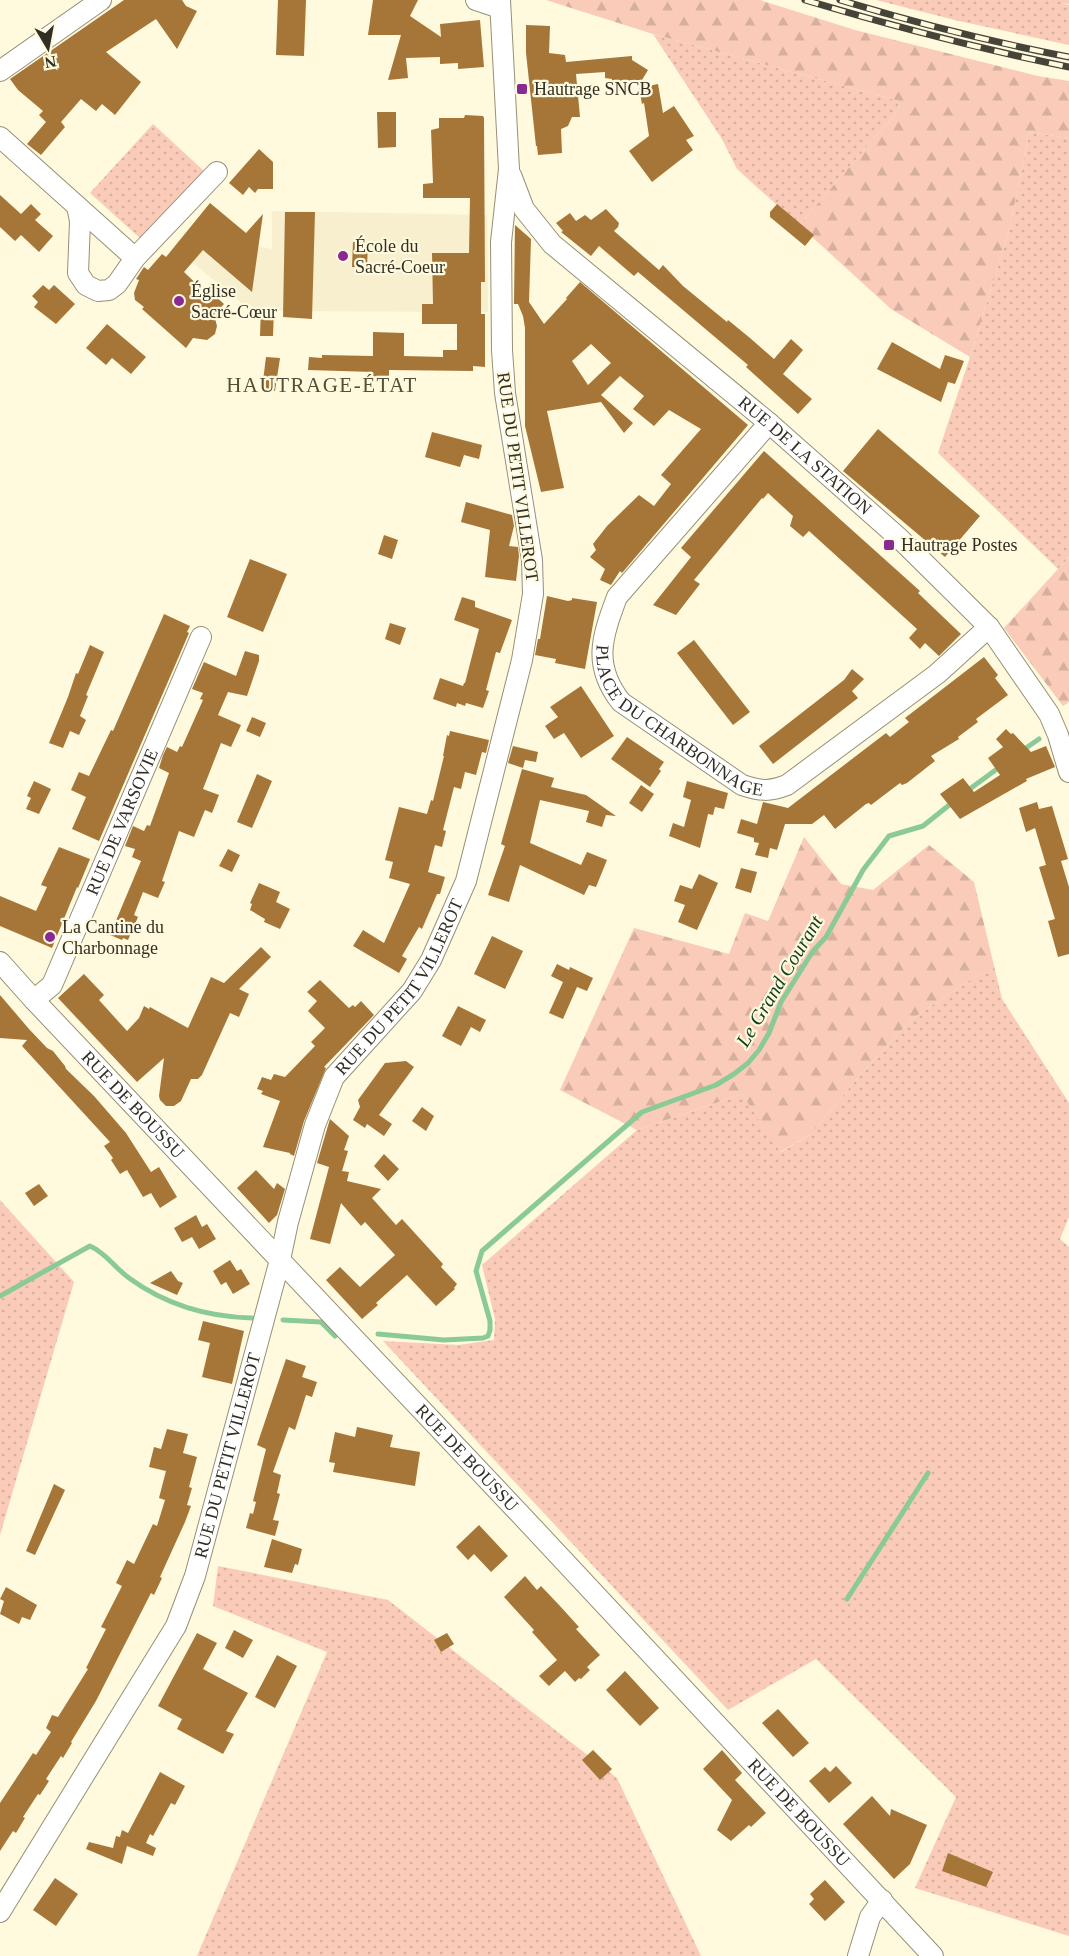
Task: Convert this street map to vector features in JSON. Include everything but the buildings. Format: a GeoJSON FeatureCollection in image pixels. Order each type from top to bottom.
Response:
{"type":"FeatureCollection","features":[{"type":"Feature","properties":{"kind":"street"},"geometry":{"type":"LineString","coordinates":[[0,71],[100,0]]}},
{"type":"Feature","properties":{"kind":"street"},"geometry":{"type":"LineString","coordinates":[[476,0],[500,4]]}},
{"type":"Feature","properties":{"kind":"street","name":"RUE DU PETIT VILLEROT"},"geometry":{"type":"LineString","coordinates":[[0,1912],[176,1626],[195,1576],[315,1125],[334,1077],[412,991],[431,960],[466,881],[522,660],[533,594],[532,560],[505,393],[502,350],[501,242],[510,169],[500,4]]}},
{"type":"Feature","properties":{"kind":"street"},"geometry":{"type":"LineString","coordinates":[[0,137],[135,258]]}},
{"type":"Feature","properties":{"kind":"street","name":"RUE DE LA STATION"},"geometry":{"type":"LineString","coordinates":[[510,169],[524,209],[552,244],[769,423],[899,538],[989,627],[1049,714],[1069,772]]}},
{"type":"Feature","properties":{"kind":"street"},"geometry":{"type":"LineString","coordinates":[[77,206],[80,221],[78,273],[86,285],[98,291],[109,290],[117,284],[135,258],[217,172]]}},
{"type":"Feature","properties":{"kind":"street","name":"PLACE DU CHARBONNAGE"},"geometry":{"type":"LineString","coordinates":[[769,423],[617,597],[606,627],[601,655],[603,670],[611,689],[621,702],[742,785],[756,790],[774,790],[787,785],[937,674],[989,627]]}},
{"type":"Feature","properties":{"kind":"street","name":"RUE DE VARSOVIE"},"geometry":{"type":"LineString","coordinates":[[34,1000],[52,985],[201,637]]}},
{"type":"Feature","properties":{"kind":"street","name":"RUE DE BOUSSU"},"geometry":{"type":"LineString","coordinates":[[0,962],[933,1956]]}},
{"type":"Feature","properties":{"kind":"street"},"geometry":{"type":"LineString","coordinates":[[858,1956],[870,1917],[882,1900]]}},
{"type":"Feature","properties":{"kind":"shaded area","name":"École du Sacré-Coeur"},"geometry":{"type":"Polygon","coordinates":[[[272,211],[487,215],[488,312],[283,311],[261,309],[243,304],[192,262],[228,219],[259,244],[259,247],[272,249],[272,211]]]}},
{"type":"Feature","properties":{"kind":"green space"},"geometry":{"type":"Polygon","coordinates":[[[546,0],[760,0],[855,30],[1038,76],[1069,81],[1069,138],[1029,132],[1010,227],[970,357],[891,309],[799,225],[898,111],[899,101],[653,34],[546,0]]]}},
{"type":"Feature","properties":{"kind":"green space"},"geometry":{"type":"Polygon","coordinates":[[[876,0],[1069,0],[1069,4],[1060,3],[1069,5],[1069,45],[959,21],[876,0]]]}},
{"type":"Feature","properties":{"kind":"green space"},"geometry":{"type":"Polygon","coordinates":[[[653,34],[899,101],[898,111],[799,225],[737,169],[722,139],[653,34]]]}},
{"type":"Feature","properties":{"kind":"green space"},"geometry":{"type":"Polygon","coordinates":[[[153,124],[205,172],[142,240],[90,193],[153,124]]]}},
{"type":"Feature","properties":{"kind":"green space"},"geometry":{"type":"Polygon","coordinates":[[[1029,132],[1069,138],[1069,557],[1058,569],[938,453],[1010,227],[1029,132]]]}},
{"type":"Feature","properties":{"kind":"green space"},"geometry":{"type":"Polygon","coordinates":[[[1069,557],[1069,702],[1063,706],[1004,628],[1069,557]]]}},
{"type":"Feature","properties":{"kind":"green space"},"geometry":{"type":"Polygon","coordinates":[[[804,837],[841,884],[873,890],[929,845],[974,882],[995,970],[973,978],[913,1018],[854,1082],[811,1134],[780,1152],[742,1094],[637,1130],[560,1090],[634,928],[729,954],[745,913],[768,921],[804,837]]]}},
{"type":"Feature","properties":{"kind":"green space"},"geometry":{"type":"Polygon","coordinates":[[[995,970],[1002,999],[1069,1103],[1069,1217],[1060,1239],[1069,1247],[1069,1936],[915,1888],[956,1797],[816,1659],[728,1710],[383,1341],[458,1345],[494,1340],[495,1319],[482,1265],[637,1130],[742,1094],[781,1152],[811,1134],[854,1082],[913,1018],[973,978],[995,970]]]}},
{"type":"Feature","properties":{"kind":"green space"},"geometry":{"type":"Polygon","coordinates":[[[0,1200],[74,1282],[0,1535],[0,1200]]]}},
{"type":"Feature","properties":{"kind":"green space"},"geometry":{"type":"Polygon","coordinates":[[[218,1566],[388,1600],[617,1778],[701,1956],[197,1956],[327,1652],[213,1606],[218,1566]]]}},
{"type":"Feature","properties":{"kind":"waterway","name":"Le Grand Courant"},"geometry":{"type":"LineString","coordinates":[[1023,750],[1039,739]]}},
{"type":"Feature","properties":{"kind":"waterway","name":"Le Grand Courant"},"geometry":{"type":"LineString","coordinates":[[967,791],[1001,766]]}},
{"type":"Feature","properties":{"kind":"waterway","name":"Le Grand Courant"},"geometry":{"type":"LineString","coordinates":[[378,1334],[444,1340],[488,1336],[490,1321],[476,1271],[482,1251],[642,1112],[716,1085],[748,1063],[769,1033],[781,1002],[813,951],[826,937],[863,870],[889,836],[923,826],[953,802]]}},
{"type":"Feature","properties":{"kind":"waterway","name":"Le Grand Courant"},"geometry":{"type":"LineString","coordinates":[[0,1296],[90,1246],[129,1278],[158,1296],[204,1312],[252,1318]]}},
{"type":"Feature","properties":{"kind":"waterway"},"geometry":{"type":"LineString","coordinates":[[283,1320],[321,1322],[335,1336]]}},
{"type":"Feature","properties":{"kind":"waterway"},"geometry":{"type":"LineString","coordinates":[[847,1599],[928,1473]]}},
{"type":"Feature","properties":{"kind":"railway"},"geometry":{"type":"LineString","coordinates":[[805,0],[1002,53],[1069,67]]}},
{"type":"Feature","properties":{"kind":"railway"},"geometry":{"type":"LineString","coordinates":[[840,0],[954,32],[1069,57]]}},
{"type":"Feature","properties":{"kind":"place","name":"Hautrage SNCB"},"geometry":{"type":"Point","coordinates":[522,89]}},
{"type":"Feature","properties":{"kind":"place","name":"École du Sacré-Coeur"},"geometry":{"type":"Point","coordinates":[343,256]}},
{"type":"Feature","properties":{"kind":"place","name":"Église Sacré-Cœur"},"geometry":{"type":"Point","coordinates":[179,301]}},
{"type":"Feature","properties":{"kind":"place","name":"Hautrage Postes"},"geometry":{"type":"Point","coordinates":[889,545]}},
{"type":"Feature","properties":{"kind":"place","name":"La Cantine du Charbonnage"},"geometry":{"type":"Point","coordinates":[50,937]}},
{"type":"Feature","properties":{"kind":"district","name":"HAUTRAGE-ÉTAT"},"geometry":{"type":"Point","coordinates":[322,385]}}]}
